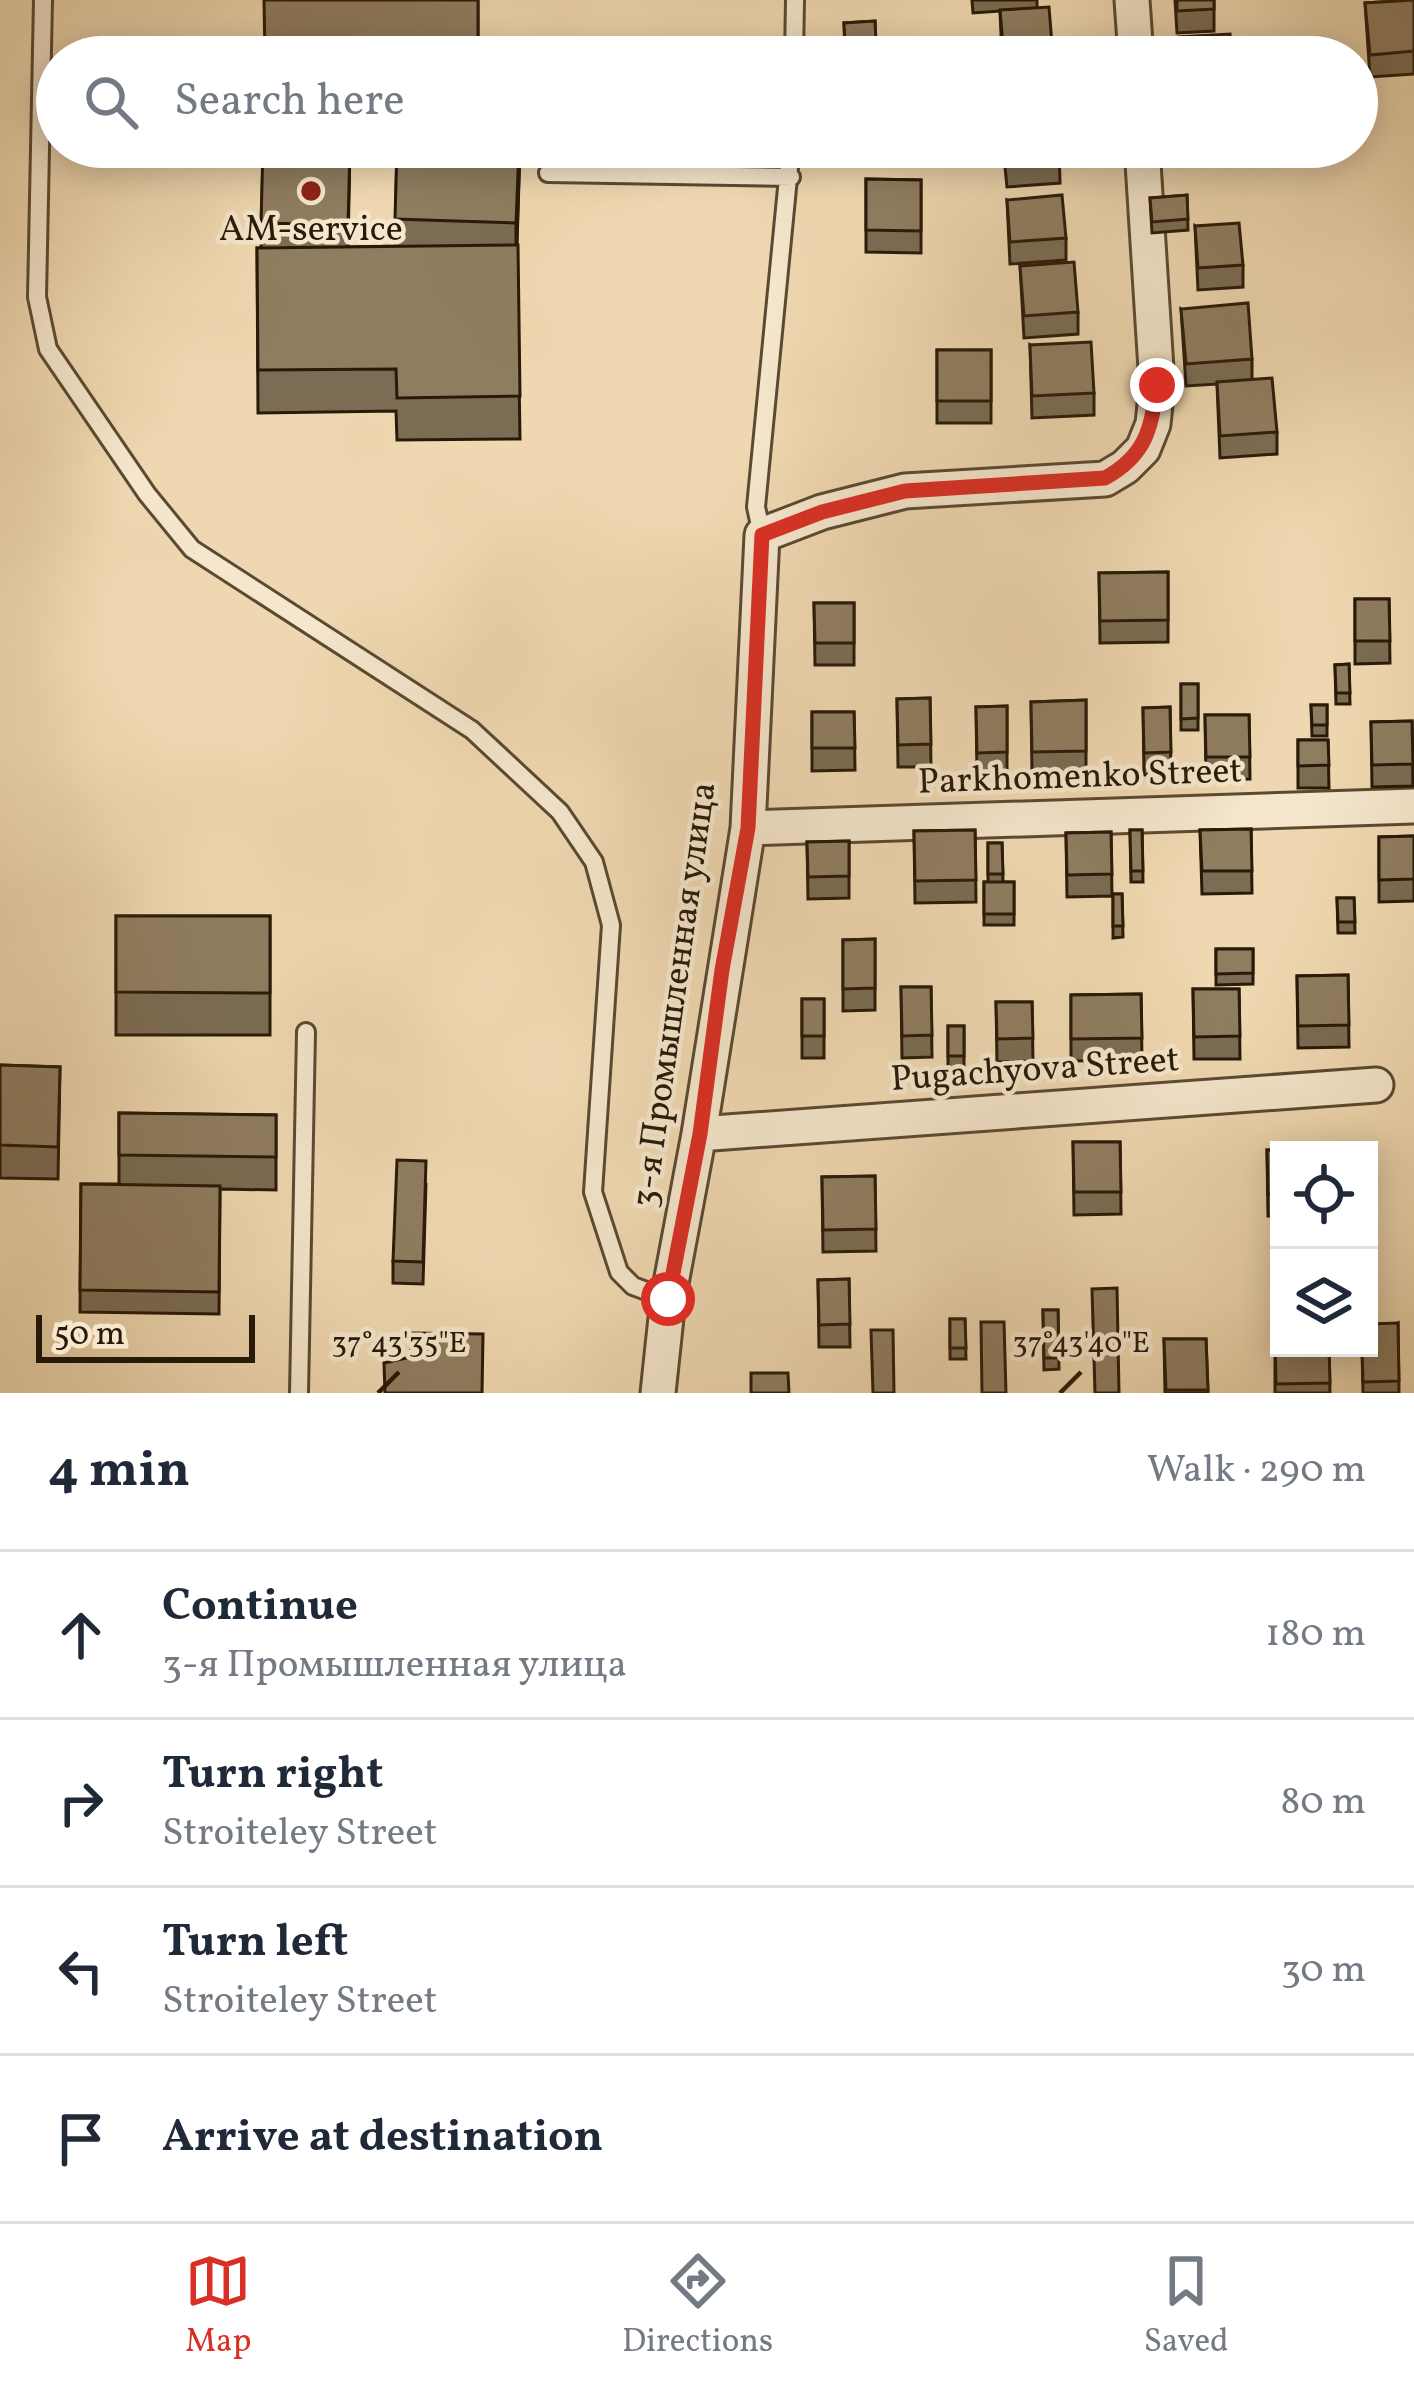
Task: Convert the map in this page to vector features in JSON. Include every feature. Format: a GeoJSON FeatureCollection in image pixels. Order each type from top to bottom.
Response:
{"type":"FeatureCollection","features":[{"type":"Feature","properties":{"kind":"street"},"geometry":{"type":"LineString","coordinates":[[1132,0],[1135,36]]}},
{"type":"Feature","properties":{"kind":"street"},"geometry":{"type":"LineString","coordinates":[[762,535],[822,512],[905,491],[1105,478],[1125,467],[1143,448],[1153,424],[1157,385],[1143,168]]}},
{"type":"Feature","properties":{"kind":"street","name":"3-я Промышленная улица"},"geometry":{"type":"LineString","coordinates":[[658,1393],[668,1299],[700,1134],[722,970],[748,828],[762,535]]}},
{"type":"Feature","properties":{"kind":"street","name":"Parkhomenko Street"},"geometry":{"type":"LineString","coordinates":[[748,828],[1414,806]]}},
{"type":"Feature","properties":{"kind":"street","name":"Pugachyova Street"},"geometry":{"type":"LineString","coordinates":[[700,1134],[1376,1085]]}},
{"type":"Feature","properties":{"kind":"lane"},"geometry":{"type":"LineString","coordinates":[[42,36],[43,0]]}},
{"type":"Feature","properties":{"kind":"lane"},"geometry":{"type":"LineString","coordinates":[[794,36],[795,0]]}},
{"type":"Feature","properties":{"kind":"lane"},"geometry":{"type":"LineString","coordinates":[[40,168],[38,297],[48,349],[147,494],[192,549],[472,730],[560,812],[594,862],[611,925],[592,1192],[619,1272],[633,1286],[668,1299]]}},
{"type":"Feature","properties":{"kind":"lane"},"geometry":{"type":"LineString","coordinates":[[762,535],[756,507],[791,168]]}},
{"type":"Feature","properties":{"kind":"lane"},"geometry":{"type":"LineString","coordinates":[[548,173],[791,177]]}},
{"type":"Feature","properties":{"kind":"lane"},"geometry":{"type":"LineString","coordinates":[[299,1393],[306,1032]]}},
{"type":"Feature","properties":{"kind":"building"},"geometry":{"type":"Polygon","coordinates":[[[264,0],[478,0],[478,36],[265,36],[264,0]]]}},
{"type":"Feature","properties":{"kind":"building"},"geometry":{"type":"Polygon","coordinates":[[[1177,0],[1214,0],[1214,9],[1177,11],[1177,0]]]}},
{"type":"Feature","properties":{"kind":"building"},"geometry":{"type":"Polygon","coordinates":[[[1414,0],[1414,51],[1378,54],[1378,36],[1368,36],[1365,3],[1414,0]]]}},
{"type":"Feature","properties":{"kind":"building"},"geometry":{"type":"Polygon","coordinates":[[[1049,7],[1051,36],[1002,36],[1000,10],[1049,7]]]}},
{"type":"Feature","properties":{"kind":"building"},"geometry":{"type":"Polygon","coordinates":[[[875,21],[876,36],[845,36],[844,23],[875,21]]]}},
{"type":"Feature","properties":{"kind":"building"},"geometry":{"type":"Polygon","coordinates":[[[262,168],[349,168],[348,225],[261,223],[262,168]]]}},
{"type":"Feature","properties":{"kind":"building"},"geometry":{"type":"Polygon","coordinates":[[[396,168],[518,168],[516,223],[395,219],[396,168]]]}},
{"type":"Feature","properties":{"kind":"building"},"geometry":{"type":"Polygon","coordinates":[[[866,179],[921,180],[921,231],[866,230],[866,179]]]}},
{"type":"Feature","properties":{"kind":"building"},"geometry":{"type":"Polygon","coordinates":[[[1062,195],[1066,238],[1010,242],[1007,200],[1062,195]]]}},
{"type":"Feature","properties":{"kind":"building"},"geometry":{"type":"Polygon","coordinates":[[[1187,195],[1188,219],[1152,222],[1150,198],[1187,195]]]}},
{"type":"Feature","properties":{"kind":"building"},"geometry":{"type":"Polygon","coordinates":[[[1239,223],[1243,265],[1198,268],[1195,226],[1239,223]]]}},
{"type":"Feature","properties":{"kind":"building"},"geometry":{"type":"Polygon","coordinates":[[[518,245],[520,396],[397,398],[396,369],[258,370],[257,248],[518,245]]]}},
{"type":"Feature","properties":{"kind":"building"},"geometry":{"type":"Polygon","coordinates":[[[1074,262],[1078,312],[1024,316],[1020,266],[1074,262]]]}},
{"type":"Feature","properties":{"kind":"building"},"geometry":{"type":"Polygon","coordinates":[[[1248,303],[1252,359],[1186,364],[1181,309],[1248,303]]]}},
{"type":"Feature","properties":{"kind":"building"},"geometry":{"type":"Polygon","coordinates":[[[1091,342],[1094,393],[1032,396],[1030,345],[1091,342]]]}},
{"type":"Feature","properties":{"kind":"building"},"geometry":{"type":"Polygon","coordinates":[[[937,350],[991,350],[991,401],[937,401],[937,350]]]}},
{"type":"Feature","properties":{"kind":"building"},"geometry":{"type":"Polygon","coordinates":[[[1272,378],[1277,432],[1220,436],[1217,382],[1272,378]]]}},
{"type":"Feature","properties":{"kind":"building"},"geometry":{"type":"Polygon","coordinates":[[[1168,572],[1168,620],[1100,621],[1099,573],[1168,572]]]}},
{"type":"Feature","properties":{"kind":"building"},"geometry":{"type":"Polygon","coordinates":[[[1355,599],[1389,599],[1390,641],[1355,641],[1355,599]]]}},
{"type":"Feature","properties":{"kind":"building"},"geometry":{"type":"Polygon","coordinates":[[[814,603],[854,603],[854,643],[815,643],[814,603]]]}},
{"type":"Feature","properties":{"kind":"building"},"geometry":{"type":"Polygon","coordinates":[[[1349,664],[1350,693],[1336,693],[1335,665],[1349,664]]]}},
{"type":"Feature","properties":{"kind":"building"},"geometry":{"type":"Polygon","coordinates":[[[1181,684],[1198,684],[1198,718],[1181,719],[1181,684]]]}},
{"type":"Feature","properties":{"kind":"building"},"geometry":{"type":"Polygon","coordinates":[[[930,698],[931,744],[898,745],[897,699],[930,698]]]}},
{"type":"Feature","properties":{"kind":"building"},"geometry":{"type":"Polygon","coordinates":[[[1086,700],[1086,751],[1032,752],[1031,702],[1086,700]]]}},
{"type":"Feature","properties":{"kind":"building"},"geometry":{"type":"Polygon","coordinates":[[[1311,705],[1327,705],[1327,725],[1312,725],[1311,705]]]}},
{"type":"Feature","properties":{"kind":"building"},"geometry":{"type":"Polygon","coordinates":[[[1007,706],[1007,752],[977,753],[976,707],[1007,706]]]}},
{"type":"Feature","properties":{"kind":"building"},"geometry":{"type":"Polygon","coordinates":[[[1170,707],[1171,752],[1144,753],[1143,708],[1170,707]]]}},
{"type":"Feature","properties":{"kind":"building"},"geometry":{"type":"Polygon","coordinates":[[[812,712],[854,712],[855,748],[812,748],[812,712]]]}},
{"type":"Feature","properties":{"kind":"building"},"geometry":{"type":"Polygon","coordinates":[[[1205,715],[1249,715],[1250,757],[1206,757],[1205,715]]]}},
{"type":"Feature","properties":{"kind":"building"},"geometry":{"type":"Polygon","coordinates":[[[1412,721],[1413,764],[1372,765],[1371,722],[1412,721]]]}},
{"type":"Feature","properties":{"kind":"building"},"geometry":{"type":"Polygon","coordinates":[[[1298,740],[1328,740],[1329,765],[1298,766],[1298,740]]]}},
{"type":"Feature","properties":{"kind":"building"},"geometry":{"type":"Polygon","coordinates":[[[1251,829],[1252,871],[1202,871],[1200,830],[1251,829]]]}},
{"type":"Feature","properties":{"kind":"building"},"geometry":{"type":"Polygon","coordinates":[[[975,830],[976,880],[915,881],[914,831],[975,830]]]}},
{"type":"Feature","properties":{"kind":"building"},"geometry":{"type":"Polygon","coordinates":[[[1130,830],[1142,830],[1143,871],[1131,871],[1130,830]]]}},
{"type":"Feature","properties":{"kind":"building"},"geometry":{"type":"Polygon","coordinates":[[[1111,832],[1112,874],[1067,875],[1066,833],[1111,832]]]}},
{"type":"Feature","properties":{"kind":"building"},"geometry":{"type":"Polygon","coordinates":[[[1414,836],[1414,879],[1379,880],[1379,837],[1414,836]]]}},
{"type":"Feature","properties":{"kind":"building"},"geometry":{"type":"Polygon","coordinates":[[[849,841],[849,876],[808,877],[807,842],[849,841]]]}},
{"type":"Feature","properties":{"kind":"building"},"geometry":{"type":"Polygon","coordinates":[[[988,843],[1002,843],[1003,874],[988,874],[988,843]]]}},
{"type":"Feature","properties":{"kind":"building"},"geometry":{"type":"Polygon","coordinates":[[[984,882],[1014,882],[1014,914],[984,914],[984,882]]]}},
{"type":"Feature","properties":{"kind":"building"},"geometry":{"type":"Polygon","coordinates":[[[1113,894],[1122,894],[1123,926],[1113,926],[1113,894]]]}},
{"type":"Feature","properties":{"kind":"building"},"geometry":{"type":"Polygon","coordinates":[[[1337,898],[1354,898],[1355,922],[1338,922],[1337,898]]]}},
{"type":"Feature","properties":{"kind":"building"},"geometry":{"type":"Polygon","coordinates":[[[116,916],[270,916],[270,993],[116,992],[116,916]]]}},
{"type":"Feature","properties":{"kind":"building"},"geometry":{"type":"Polygon","coordinates":[[[875,939],[875,988],[843,989],[843,940],[875,939]]]}},
{"type":"Feature","properties":{"kind":"building"},"geometry":{"type":"Polygon","coordinates":[[[1216,949],[1253,949],[1253,973],[1216,974],[1216,949]]]}},
{"type":"Feature","properties":{"kind":"building"},"geometry":{"type":"Polygon","coordinates":[[[1348,975],[1349,1025],[1298,1026],[1297,976],[1348,975]]]}},
{"type":"Feature","properties":{"kind":"building"},"geometry":{"type":"Polygon","coordinates":[[[901,987],[931,987],[932,1035],[902,1036],[901,987]]]}},
{"type":"Feature","properties":{"kind":"building"},"geometry":{"type":"Polygon","coordinates":[[[1193,989],[1239,989],[1240,1036],[1194,1037],[1193,989]]]}},
{"type":"Feature","properties":{"kind":"building"},"geometry":{"type":"Polygon","coordinates":[[[1141,994],[1142,1038],[1071,1039],[1071,995],[1141,994]]]}},
{"type":"Feature","properties":{"kind":"building"},"geometry":{"type":"Polygon","coordinates":[[[802,999],[824,999],[824,1036],[802,1036],[802,999]]]}},
{"type":"Feature","properties":{"kind":"building"},"geometry":{"type":"Polygon","coordinates":[[[996,1002],[1032,1002],[1033,1038],[997,1039],[996,1002]]]}},
{"type":"Feature","properties":{"kind":"building"},"geometry":{"type":"Polygon","coordinates":[[[948,1026],[964,1026],[964,1056],[948,1056],[948,1026]]]}},
{"type":"Feature","properties":{"kind":"building"},"geometry":{"type":"Polygon","coordinates":[[[0,1065],[60,1067],[58,1147],[0,1145],[0,1065]]]}},
{"type":"Feature","properties":{"kind":"building"},"geometry":{"type":"Polygon","coordinates":[[[119,1113],[276,1115],[276,1157],[119,1155],[119,1113]]]}},
{"type":"Feature","properties":{"kind":"building"},"geometry":{"type":"Polygon","coordinates":[[[1073,1142],[1120,1142],[1121,1192],[1074,1192],[1073,1142]]]}},
{"type":"Feature","properties":{"kind":"building"},"geometry":{"type":"Polygon","coordinates":[[[1270,1150],[1270,1194],[1268,1194],[1270,1150]]]}},
{"type":"Feature","properties":{"kind":"building"},"geometry":{"type":"Polygon","coordinates":[[[397,1160],[426,1161],[423,1262],[393,1261],[397,1160]]]}},
{"type":"Feature","properties":{"kind":"building"},"geometry":{"type":"Polygon","coordinates":[[[875,1176],[876,1229],[823,1230],[822,1177],[875,1176]]]}},
{"type":"Feature","properties":{"kind":"building"},"geometry":{"type":"Polygon","coordinates":[[[81,1184],[220,1186],[219,1292],[80,1290],[81,1184]]]}},
{"type":"Feature","properties":{"kind":"building"},"geometry":{"type":"Polygon","coordinates":[[[849,1279],[850,1324],[819,1325],[818,1280],[849,1279]]]}},
{"type":"Feature","properties":{"kind":"building"},"geometry":{"type":"Polygon","coordinates":[[[1117,1288],[1119,1393],[1095,1393],[1092,1289],[1117,1288]]]}},
{"type":"Feature","properties":{"kind":"building"},"geometry":{"type":"Polygon","coordinates":[[[1043,1310],[1058,1310],[1059,1358],[1044,1358],[1043,1310]]]}},
{"type":"Feature","properties":{"kind":"building"},"geometry":{"type":"Polygon","coordinates":[[[950,1319],[965,1319],[966,1348],[950,1348],[950,1319]]]}},
{"type":"Feature","properties":{"kind":"building"},"geometry":{"type":"Polygon","coordinates":[[[981,1322],[1004,1322],[1006,1393],[982,1393],[981,1322]]]}},
{"type":"Feature","properties":{"kind":"building"},"geometry":{"type":"Polygon","coordinates":[[[1398,1323],[1399,1381],[1363,1382],[1362,1357],[1378,1357],[1378,1324],[1398,1323]]]}},
{"type":"Feature","properties":{"kind":"building"},"geometry":{"type":"Polygon","coordinates":[[[871,1330],[893,1330],[894,1393],[873,1393],[871,1330]]]}},
{"type":"Feature","properties":{"kind":"building"},"geometry":{"type":"Polygon","coordinates":[[[411,1333],[483,1334],[482,1393],[385,1393],[384,1363],[411,1357],[411,1333]]]}},
{"type":"Feature","properties":{"kind":"building"},"geometry":{"type":"Polygon","coordinates":[[[1164,1339],[1206,1339],[1208,1390],[1166,1390],[1164,1339]]]}},
{"type":"Feature","properties":{"kind":"building"},"geometry":{"type":"Polygon","coordinates":[[[1275,1357],[1329,1357],[1330,1383],[1276,1384],[1275,1357]]]}},
{"type":"Feature","properties":{"kind":"building"},"geometry":{"type":"Polygon","coordinates":[[[751,1373],[788,1373],[789,1393],[751,1393],[751,1373]]]}},
{"type":"Feature","properties":{"kind":"place","name":"AM-service"},"geometry":{"type":"Point","coordinates":[311,191]}},
{"type":"Feature","properties":{"kind":"route"},"geometry":{"type":"LineString","coordinates":[[668,1299],[700,1134],[722,970],[748,828],[762,535],[822,512],[905,491],[1105,478],[1125,467],[1143,448],[1153,424],[1157,385]]}}]}
